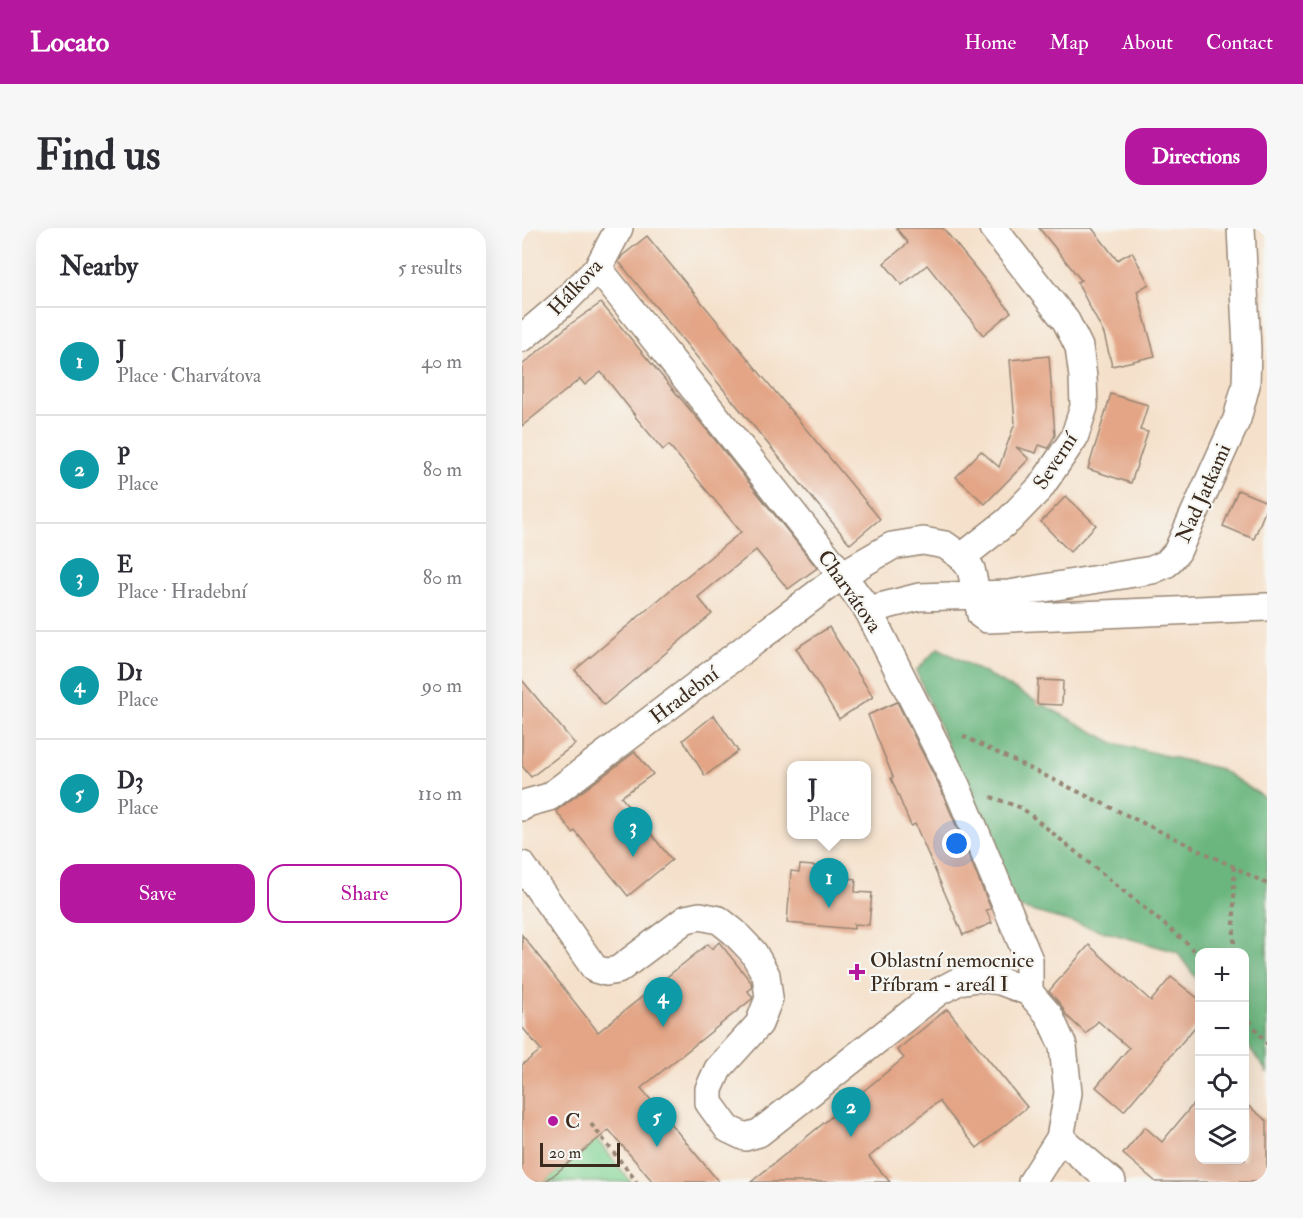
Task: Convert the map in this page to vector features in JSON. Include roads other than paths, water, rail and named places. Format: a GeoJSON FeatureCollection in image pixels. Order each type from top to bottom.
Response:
{"type":"FeatureCollection","features":[{"type":"Feature","properties":{"kind":"street","name":"Hálkova"},"geometry":{"type":"LineString","coordinates":[[522,338],[562,304],[598,268],[619,228]]}},
{"type":"Feature","properties":{"kind":"street","name":"Severní"},"geometry":{"type":"LineString","coordinates":[[962,556],[1010,519],[1040,488],[1074,438],[1084,407],[1079,347],[1066,321],[993,228]]}},
{"type":"Feature","properties":{"kind":"street","name":"Nad Jatkami"},"geometry":{"type":"LineString","coordinates":[[868,610],[920,597],[1009,594],[1152,570],[1166,564],[1177,552],[1237,419],[1246,385],[1247,349],[1241,228]]}},
{"type":"Feature","properties":{"kind":"street","name":"Charvátova"},"geometry":{"type":"LineString","coordinates":[[598,268],[868,610],[956,785],[1029,960],[1029,992]]}},
{"type":"Feature","properties":{"kind":"street"},"geometry":{"type":"LineString","coordinates":[[842,575],[892,546],[923,541],[945,545],[962,556],[970,569],[981,615],[987,619],[1267,607]]}},
{"type":"Feature","properties":{"kind":"street","name":"Hradební"},"geometry":{"type":"LineString","coordinates":[[524,802],[549,797],[842,575]]}},
{"type":"Feature","properties":{"kind":"street"},"geometry":{"type":"LineString","coordinates":[[522,865],[595,969],[606,972],[618,970],[686,919],[700,916],[719,920],[753,952],[766,975],[769,998],[759,1024],[718,1069],[709,1089],[709,1103],[728,1129],[745,1137],[759,1133],[938,992],[959,981],[977,978],[1000,981],[1029,992],[1049,1015],[1063,1046],[1068,1093],[1060,1138],[1032,1182]]}},
{"type":"Feature","properties":{"kind":"street"},"geometry":{"type":"LineString","coordinates":[[1060,1138],[1112,1182]]}},
{"type":"Feature","properties":{"kind":"place","name":"E"},"geometry":{"type":"Point","coordinates":[633,857]}},
{"type":"Feature","properties":{"kind":"place","name":"J"},"geometry":{"type":"Point","coordinates":[829,908]}},
{"type":"Feature","properties":{"kind":"place","name":"Oblastní nemocnice Příbram - areál I"},"geometry":{"type":"Point","coordinates":[857,972]}},
{"type":"Feature","properties":{"kind":"place","name":"D1"},"geometry":{"type":"Point","coordinates":[663,1027]}},
{"type":"Feature","properties":{"kind":"place","name":"C"},"geometry":{"type":"Point","coordinates":[553,1121]}},
{"type":"Feature","properties":{"kind":"place","name":"P"},"geometry":{"type":"Point","coordinates":[851,1137]}},
{"type":"Feature","properties":{"kind":"place","name":"D3"},"geometry":{"type":"Point","coordinates":[657,1147]}}]}
